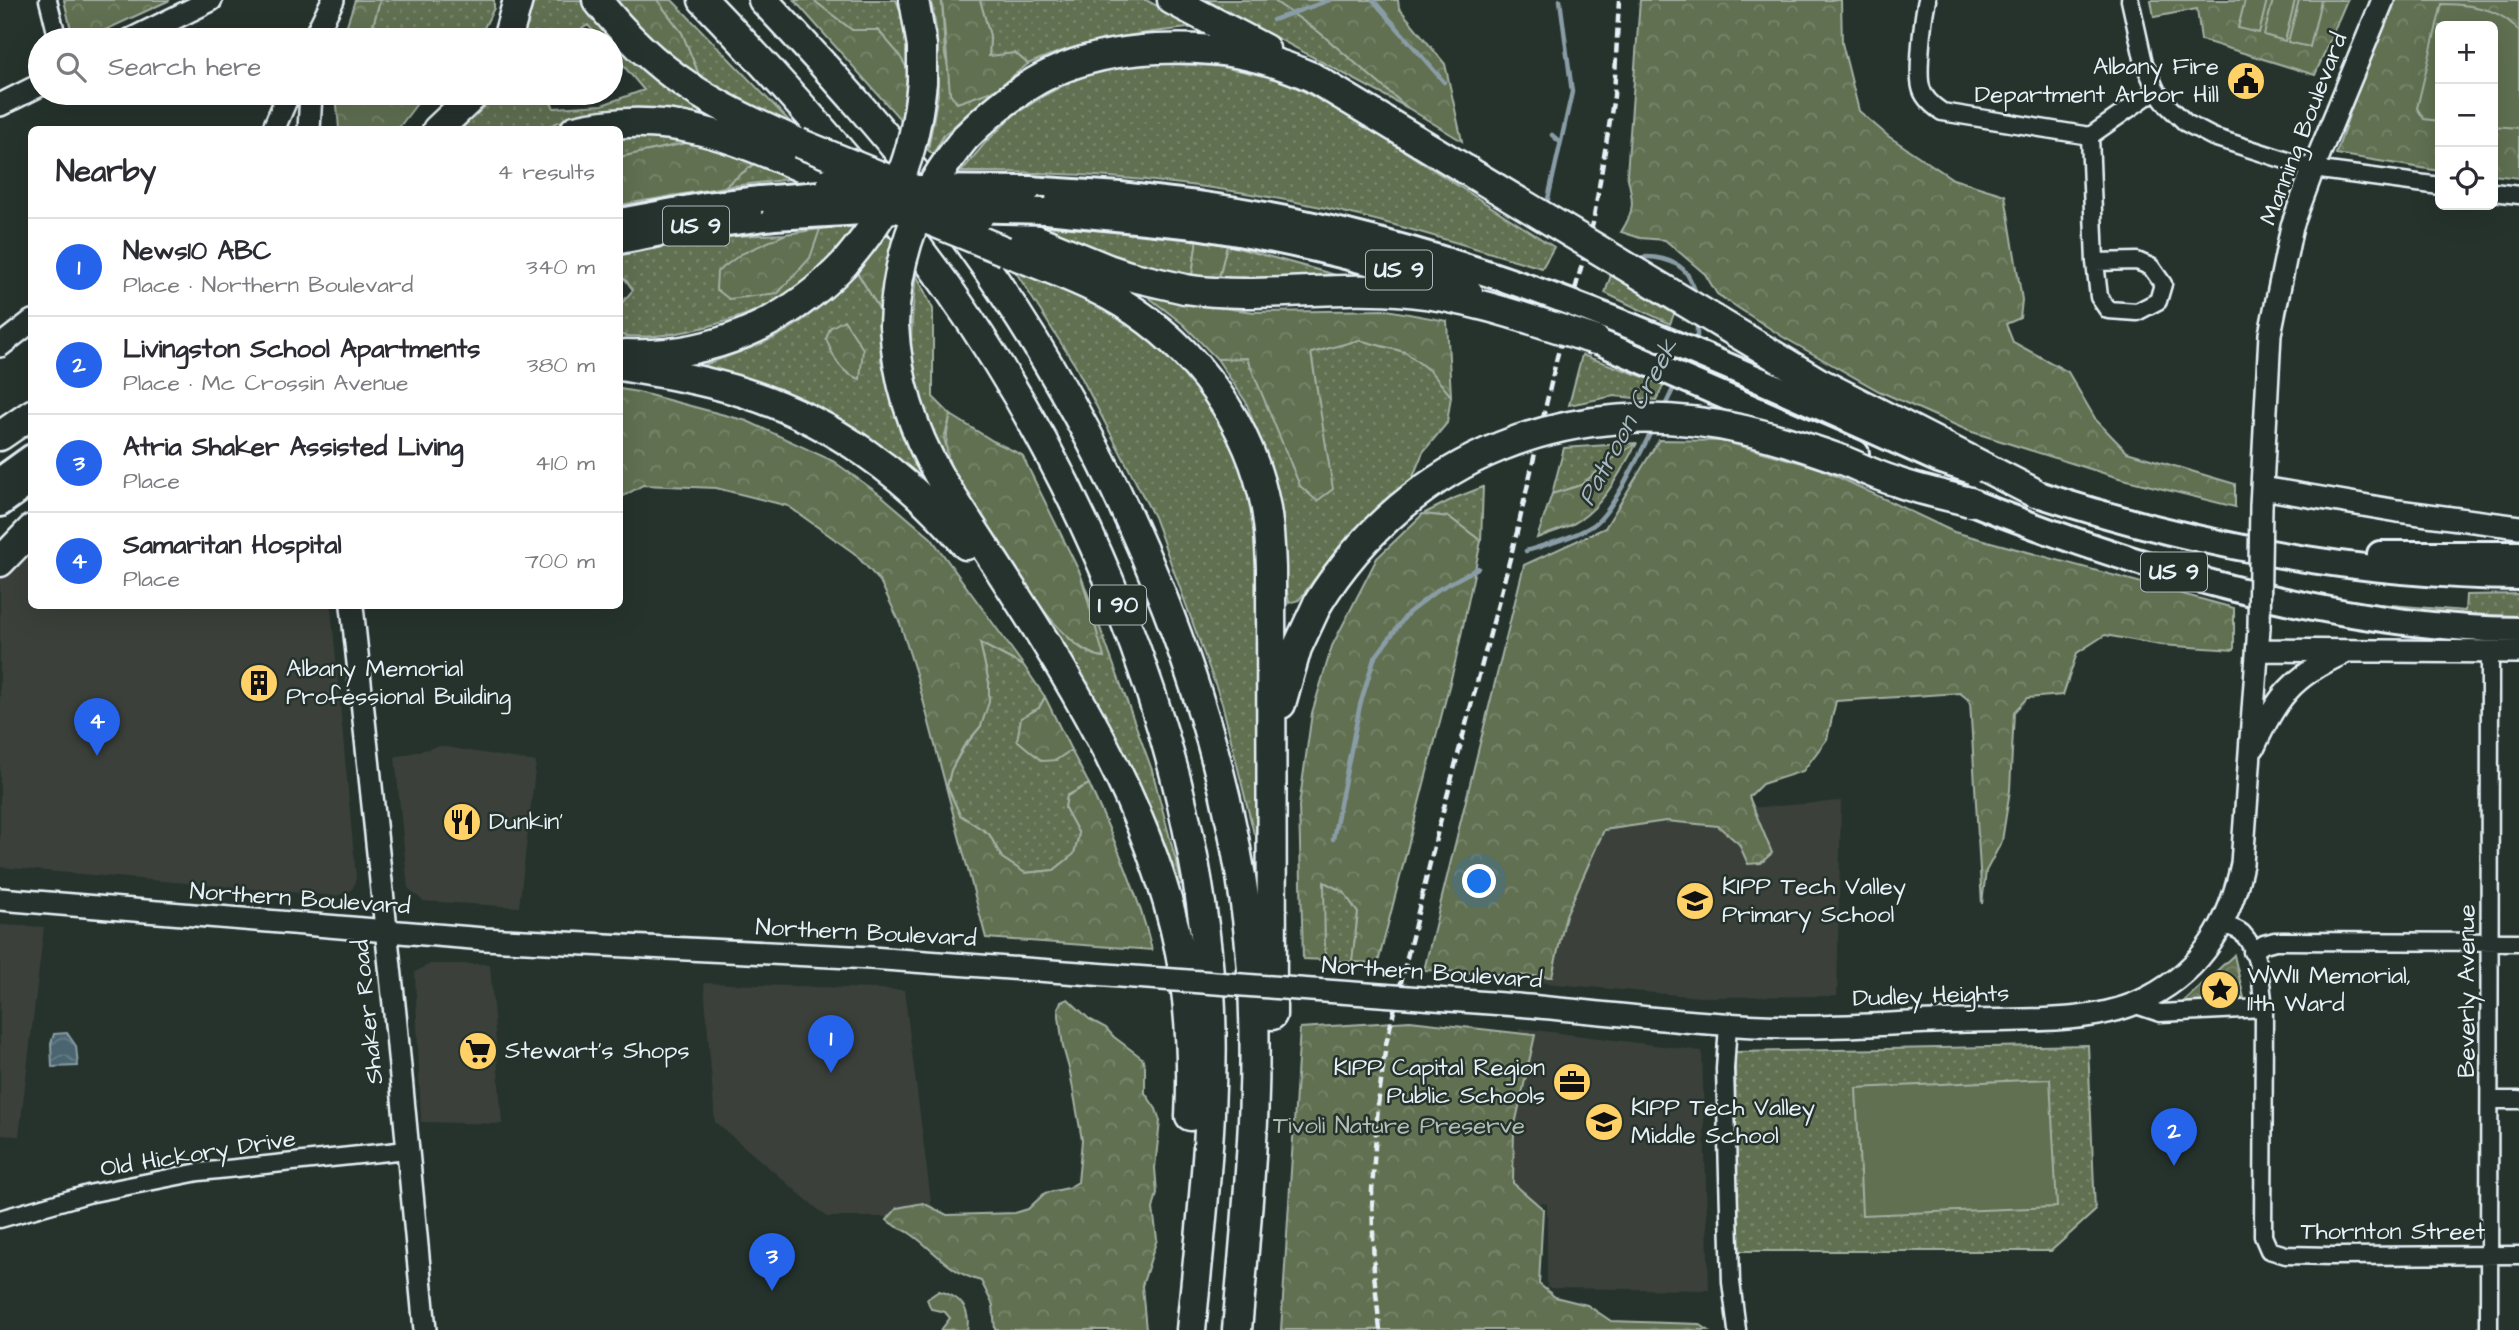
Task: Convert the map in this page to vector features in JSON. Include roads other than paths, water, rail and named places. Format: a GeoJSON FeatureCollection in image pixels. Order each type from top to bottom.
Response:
{"type":"FeatureCollection","features":[{"type":"Feature","properties":{"kind":"highway"},"geometry":{"type":"LineString","coordinates":[[510,28],[518,0]]}},
{"type":"Feature","properties":{"kind":"highway"},"geometry":{"type":"LineString","coordinates":[[597,0],[622,28]]}},
{"type":"Feature","properties":{"kind":"highway","name":"I 90"},"geometry":{"type":"LineString","coordinates":[[703,0],[774,75],[846,158],[926,259],[968,318],[1006,378],[1064,484],[1104,571],[1131,640],[1164,742],[1183,813],[1197,881],[1207,954],[1211,1035],[1210,1109],[1206,1181],[1189,1330]]}},
{"type":"Feature","properties":{"kind":"highway","name":"I 90"},"geometry":{"type":"LineString","coordinates":[[763,0],[903,158],[956,224],[1012,306],[1056,377],[1102,463],[1142,550],[1177,638],[1207,733],[1228,814],[1242,885],[1251,967],[1254,1023],[1253,1097],[1237,1330]]}},
{"type":"Feature","properties":{"kind":"highway"},"geometry":{"type":"LineString","coordinates":[[623,354],[649,354],[706,347],[746,333],[797,306],[845,263],[884,213],[906,168],[917,126],[922,82],[922,46],[914,0]]}},
{"type":"Feature","properties":{"kind":"highway"},"geometry":{"type":"LineString","coordinates":[[1172,0],[1254,42],[1818,382],[2035,493]]}},
{"type":"Feature","properties":{"kind":"highway"},"geometry":{"type":"LineString","coordinates":[[623,29],[641,49],[697,93],[737,115],[799,143],[1118,272],[1185,289],[1241,293],[1369,290],[1408,292],[1478,304],[1595,340]]}},
{"type":"Feature","properties":{"kind":"highway"},"geometry":{"type":"LineString","coordinates":[[1189,1330],[1186,1179],[1191,1070],[1180,955],[1160,879],[1128,794],[1095,727],[939,476],[918,437],[898,372],[894,325],[900,264],[913,222],[934,179],[965,138],[1001,104],[1036,80],[1074,62],[1115,52],[1182,48],[1226,50],[1269,60],[1312,77]]}},
{"type":"Feature","properties":{"kind":"highway"},"geometry":{"type":"LineString","coordinates":[[441,126],[463,105]]}},
{"type":"Feature","properties":{"kind":"highway"},"geometry":{"type":"LineString","coordinates":[[594,126],[637,122],[694,128],[734,139],[1091,286],[1154,324],[1181,349],[1204,374],[1236,424],[1258,477],[1269,530],[1273,769],[1271,1104],[1252,1330]]}},
{"type":"Feature","properties":{"kind":"highway"},"geometry":{"type":"LineString","coordinates":[[623,367],[690,379],[744,393],[803,417],[859,448],[901,479],[935,510],[979,562],[1012,610],[1050,652]]}},
{"type":"Feature","properties":{"kind":"highway"},"geometry":{"type":"LineString","coordinates":[[0,429],[28,416]]}},
{"type":"Feature","properties":{"kind":"highway"},"geometry":{"type":"LineString","coordinates":[[0,436],[28,417]]}},
{"type":"Feature","properties":{"kind":"highway"},"geometry":{"type":"LineString","coordinates":[[1273,769],[1282,694],[1297,648],[1318,603],[1334,578],[1365,539],[1421,490],[1484,453],[1528,436],[1573,425],[1647,418],[1730,427],[1815,451],[1893,481],[1970,502]]}},
{"type":"Feature","properties":{"kind":"highway"},"geometry":{"type":"LineString","coordinates":[[0,533],[28,511]]}},
{"type":"Feature","properties":{"kind":"highway"},"geometry":{"type":"LineString","coordinates":[[0,562],[28,533]]}},
{"type":"Feature","properties":{"kind":"main road"},"geometry":{"type":"LineString","coordinates":[[154,28],[211,0]]}},
{"type":"Feature","properties":{"kind":"main road"},"geometry":{"type":"LineString","coordinates":[[319,28],[333,0]]}},
{"type":"Feature","properties":{"kind":"main road"},"geometry":{"type":"LineString","coordinates":[[325,28],[333,0]]}},
{"type":"Feature","properties":{"kind":"main road","name":"Manning Boulevard"},"geometry":{"type":"LineString","coordinates":[[2261,497],[2270,334],[2292,226],[2383,0]]}},
{"type":"Feature","properties":{"kind":"main road"},"geometry":{"type":"LineString","coordinates":[[0,105],[28,91]]}},
{"type":"Feature","properties":{"kind":"main road"},"geometry":{"type":"LineString","coordinates":[[275,126],[284,105]]}},
{"type":"Feature","properties":{"kind":"main road"},"geometry":{"type":"LineString","coordinates":[[309,126],[310,105]]}},
{"type":"Feature","properties":{"kind":"main road","name":"US 9"},"geometry":{"type":"LineString","coordinates":[[623,240],[767,208],[912,188],[1029,189],[1120,195],[1415,275],[1509,304],[1970,502],[2181,574],[2238,589],[2384,618],[2519,630]]}},
{"type":"Feature","properties":{"kind":"main road","name":"US 9"},"geometry":{"type":"LineString","coordinates":[[623,220],[706,205],[1260,214],[1375,240],[1505,278],[1615,318],[1939,460],[2147,527],[2289,557],[2410,572],[2519,577]]}},
{"type":"Feature","properties":{"kind":"main road"},"geometry":{"type":"LineString","coordinates":[[0,346],[28,324]]}},
{"type":"Feature","properties":{"kind":"main road"},"geometry":{"type":"LineString","coordinates":[[0,480],[28,460]]}},
{"type":"Feature","properties":{"kind":"main road"},"geometry":{"type":"LineString","coordinates":[[0,504],[28,484]]}},
{"type":"Feature","properties":{"kind":"main road"},"geometry":{"type":"LineString","coordinates":[[2249,758],[2259,650],[2261,497],[2519,527]]}},
{"type":"Feature","properties":{"kind":"main road"},"geometry":{"type":"LineString","coordinates":[[2289,557],[2519,554]]}},
{"type":"Feature","properties":{"kind":"main road","name":"Shaker Road"},"geometry":{"type":"LineString","coordinates":[[352,609],[425,1330]]}},
{"type":"Feature","properties":{"kind":"main road"},"geometry":{"type":"LineString","coordinates":[[2259,650],[2519,652]]}},
{"type":"Feature","properties":{"kind":"main road"},"geometry":{"type":"LineString","coordinates":[[2249,758],[2266,722],[2290,688],[2314,668],[2348,652]]}},
{"type":"Feature","properties":{"kind":"main road","name":"Dudley Heights"},"geometry":{"type":"LineString","coordinates":[[1728,1024],[1799,1027],[2058,1018],[2107,1013],[2159,991],[2205,951],[2223,924],[2235,895],[2242,864],[2249,758]]}},
{"type":"Feature","properties":{"kind":"main road","name":"Northern Boulevard"},"geometry":{"type":"LineString","coordinates":[[0,899],[513,941],[871,958],[1517,1005],[1728,1024]]}},
{"type":"Feature","properties":{"kind":"street"},"geometry":{"type":"LineString","coordinates":[[48,0],[55,28]]}},
{"type":"Feature","properties":{"kind":"street"},"geometry":{"type":"LineString","coordinates":[[1927,0],[1922,25],[1921,88],[1931,104],[1942,111],[2090,136],[2156,90]]}},
{"type":"Feature","properties":{"kind":"street"},"geometry":{"type":"LineString","coordinates":[[2130,0],[2144,63],[2156,90],[2186,123],[2213,137],[2313,169],[2435,185]]}},
{"type":"Feature","properties":{"kind":"street"},"geometry":{"type":"LineString","coordinates":[[2090,136],[2095,262],[2099,297],[2108,310],[2137,313],[2158,301],[2163,284],[2151,267],[2137,261],[2095,262]]}},
{"type":"Feature","properties":{"kind":"street"},"geometry":{"type":"LineString","coordinates":[[2498,193],[2519,195]]}},
{"type":"Feature","properties":{"kind":"street","name":"Beverly Avenue"},"geometry":{"type":"LineString","coordinates":[[2488,1330],[2490,652]]}},
{"type":"Feature","properties":{"kind":"street"},"geometry":{"type":"LineString","coordinates":[[2133,1004],[2160,1013],[2264,1008],[2252,952],[2242,933],[2223,924]]}},
{"type":"Feature","properties":{"kind":"street"},"geometry":{"type":"LineString","coordinates":[[2252,952],[2275,941],[2519,942]]}},
{"type":"Feature","properties":{"kind":"street","name":"Thornton Street"},"geometry":{"type":"LineString","coordinates":[[2264,1008],[2263,1236],[2269,1250],[2286,1255],[2333,1256],[2519,1255]]}},
{"type":"Feature","properties":{"kind":"street"},"geometry":{"type":"LineString","coordinates":[[1728,1024],[1725,1069],[1731,1282],[1737,1330]]}},
{"type":"Feature","properties":{"kind":"street"},"geometry":{"type":"LineString","coordinates":[[2490,1100],[2519,1100]]}},
{"type":"Feature","properties":{"kind":"street","name":"Old Hickory Drive"},"geometry":{"type":"LineString","coordinates":[[0,1219],[88,1194],[199,1172],[407,1150]]}},
{"type":"Feature","properties":{"kind":"water"},"geometry":{"type":"Polygon","coordinates":[[[67,1033],[76,1046],[78,1066],[52,1067],[51,1044],[54,1034],[67,1033]]]}},
{"type":"Feature","properties":{"kind":"waterway"},"geometry":{"type":"LineString","coordinates":[[1273,20],[1330,0]]}},
{"type":"Feature","properties":{"kind":"waterway"},"geometry":{"type":"LineString","coordinates":[[1373,0],[1444,82]]}},
{"type":"Feature","properties":{"kind":"waterway","name":"Patroon Creek"},"geometry":{"type":"LineString","coordinates":[[1548,199],[1572,92],[1560,0]]}},
{"type":"Feature","properties":{"kind":"waterway"},"geometry":{"type":"LineString","coordinates":[[1552,135],[1560,142]]}},
{"type":"Feature","properties":{"kind":"waterway","name":"Patroon Creek"},"geometry":{"type":"LineString","coordinates":[[1634,259],[1655,258],[1670,261],[1687,274],[1697,295]]}},
{"type":"Feature","properties":{"kind":"waterway","name":"Patroon Creek"},"geometry":{"type":"LineString","coordinates":[[1694,343],[1697,321]]}},
{"type":"Feature","properties":{"kind":"waterway","name":"Patroon Creek"},"geometry":{"type":"LineString","coordinates":[[1663,410],[1676,383]]}},
{"type":"Feature","properties":{"kind":"waterway","name":"Patroon Creek"},"geometry":{"type":"LineString","coordinates":[[1526,551],[1576,534],[1600,519],[1625,482],[1652,430]]}},
{"type":"Feature","properties":{"kind":"waterway","name":"Patroon Creek"},"geometry":{"type":"LineString","coordinates":[[1333,839],[1360,705],[1374,659],[1408,613],[1439,589],[1478,568]]}},
{"type":"Feature","properties":{"kind":"railway"},"geometry":{"type":"LineString","coordinates":[[1380,1330],[1374,1274],[1372,1190],[1378,1105],[1386,1044],[1438,830],[1517,532],[1557,357],[1593,223],[1614,96],[1619,0]]}},
{"type":"Feature","properties":{"kind":"place","name":"Albany Fire Department Arbor Hill"},"geometry":{"type":"Point","coordinates":[2246,81]}},
{"type":"Feature","properties":{"kind":"place","name":"Albany Memorial Professional Building"},"geometry":{"type":"Point","coordinates":[259,683]}},
{"type":"Feature","properties":{"kind":"place","name":"Samaritan Hospital"},"geometry":{"type":"Point","coordinates":[97,756]}},
{"type":"Feature","properties":{"kind":"place","name":"Dunkin'"},"geometry":{"type":"Point","coordinates":[462,822]}},
{"type":"Feature","properties":{"kind":"place","name":"KIPP Tech Valley Primary School"},"geometry":{"type":"Point","coordinates":[1695,901]}},
{"type":"Feature","properties":{"kind":"place","name":"WWII Memorial, 11th Ward"},"geometry":{"type":"Point","coordinates":[2220,990]}},
{"type":"Feature","properties":{"kind":"place","name":"Stewart's Shops"},"geometry":{"type":"Point","coordinates":[478,1051]}},
{"type":"Feature","properties":{"kind":"place","name":"News10 ABC"},"geometry":{"type":"Point","coordinates":[831,1073]}},
{"type":"Feature","properties":{"kind":"place","name":"KIPP Capital Region Public Schools"},"geometry":{"type":"Point","coordinates":[1572,1082]}},
{"type":"Feature","properties":{"kind":"place","name":"KIPP Tech Valley Middle School"},"geometry":{"type":"Point","coordinates":[1604,1122]}},
{"type":"Feature","properties":{"kind":"place","name":"Livingston School Apartments"},"geometry":{"type":"Point","coordinates":[2174,1166]}},
{"type":"Feature","properties":{"kind":"place","name":"Atria Shaker Assisted Living"},"geometry":{"type":"Point","coordinates":[772,1291]}},
{"type":"Feature","properties":{"kind":"park label","name":"Tivoli Nature Preserve"},"geometry":{"type":"Point","coordinates":[1399,1126]}}]}
